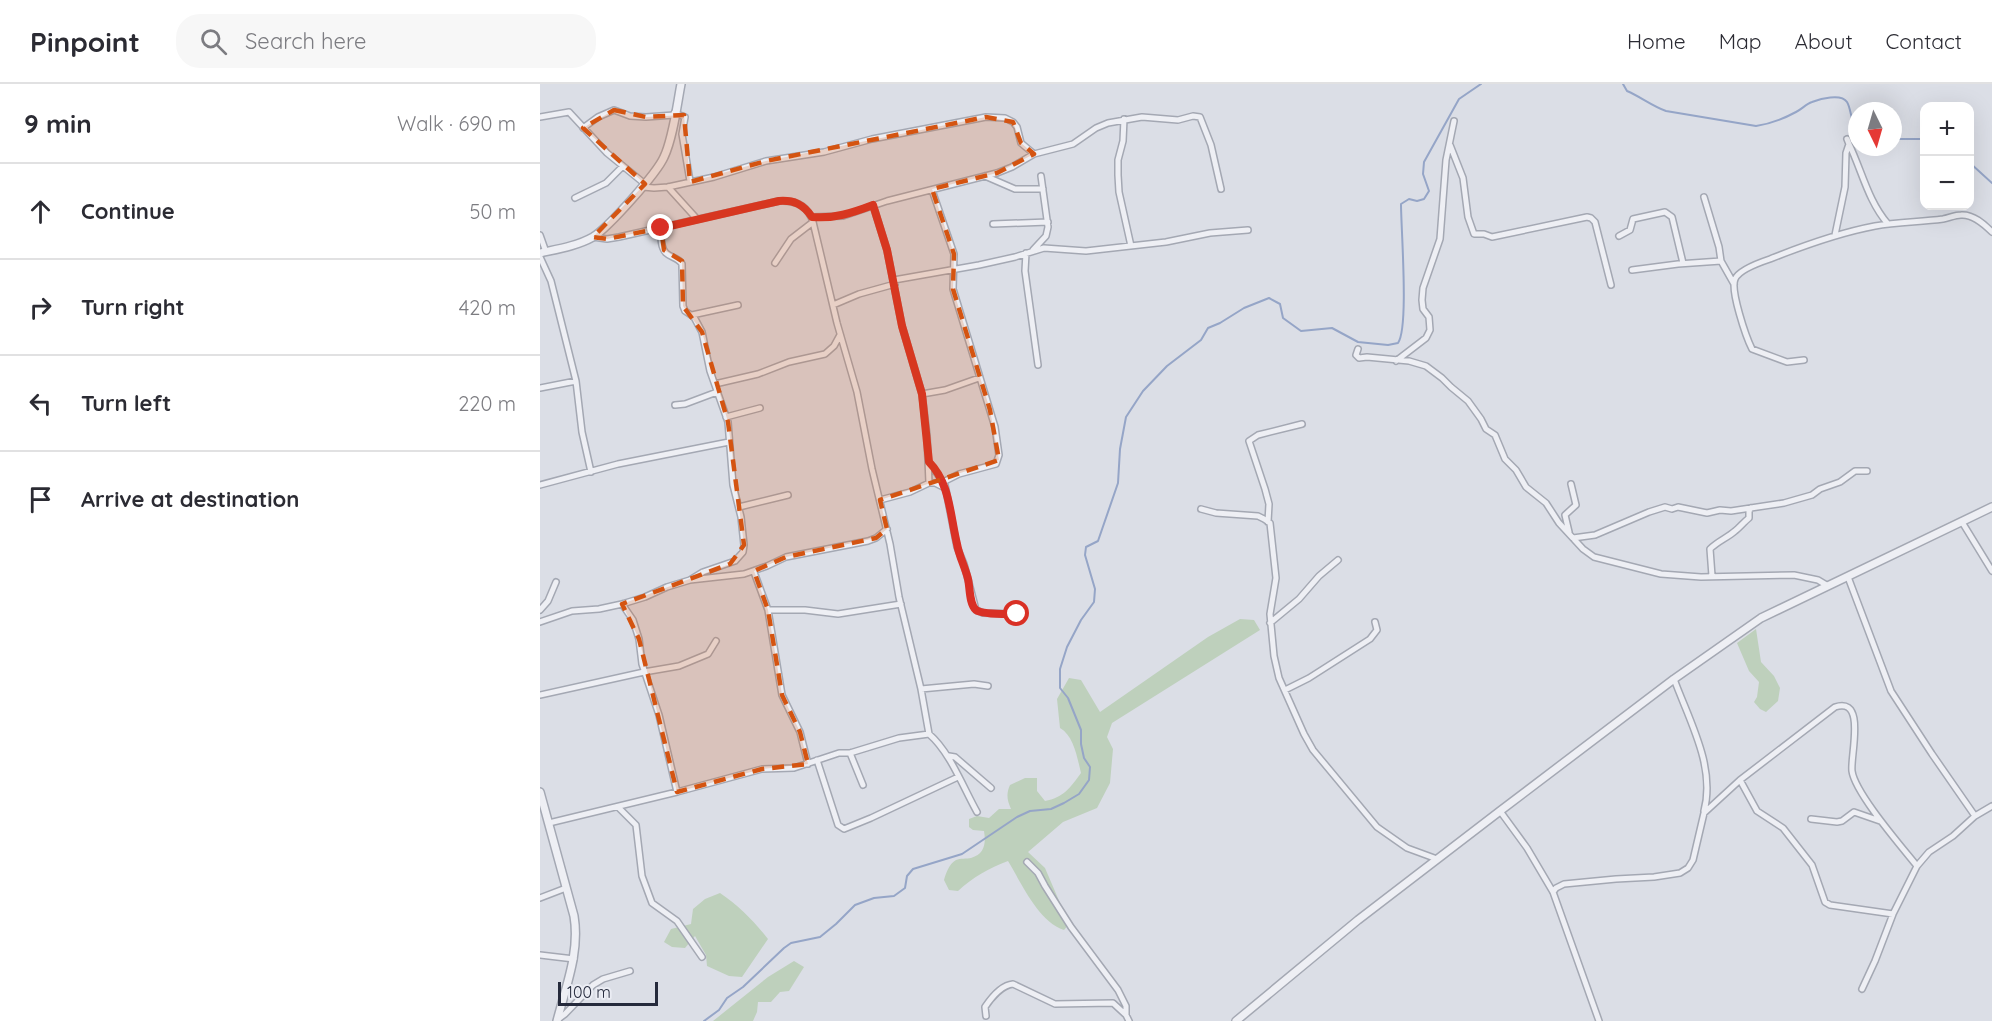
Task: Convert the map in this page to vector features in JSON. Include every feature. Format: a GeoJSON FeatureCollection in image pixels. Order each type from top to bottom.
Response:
{"type":"FeatureCollection","features":[{"type":"Feature","properties":{"kind":"street"},"geometry":{"type":"LineString","coordinates":[[542,254],[566,248],[593,237],[644,185],[665,156],[681,84]]}},
{"type":"Feature","properties":{"kind":"street"},"geometry":{"type":"LineString","coordinates":[[584,128],[598,117],[614,110],[630,116],[674,114],[685,117],[682,134],[690,182]]}},
{"type":"Feature","properties":{"kind":"street"},"geometry":{"type":"LineString","coordinates":[[540,117],[569,112],[644,185],[654,188],[714,177],[766,161],[824,152],[872,139],[986,117],[1005,118],[1013,122],[1017,127],[1021,143],[1034,154]]}},
{"type":"Feature","properties":{"kind":"street"},"geometry":{"type":"LineString","coordinates":[[775,263],[791,239],[812,219],[843,216],[873,205],[985,176],[1012,167],[1034,154],[1074,144],[1096,128],[1124,119],[1152,117],[1178,120],[1193,116],[1200,117],[1211,145],[1221,189]]}},
{"type":"Feature","properties":{"kind":"street"},"geometry":{"type":"LineString","coordinates":[[1124,119],[1118,176],[1119,192],[1131,246]]}},
{"type":"Feature","properties":{"kind":"street"},"geometry":{"type":"LineString","coordinates":[[1396,361],[1426,338],[1430,330],[1429,317],[1423,309],[1422,300],[1440,238],[1445,166],[1455,121]]}},
{"type":"Feature","properties":{"kind":"street"},"geometry":{"type":"LineString","coordinates":[[1835,235],[1845,187],[1848,142],[1858,162],[1864,185],[1888,224]]}},
{"type":"Feature","properties":{"kind":"street"},"geometry":{"type":"LineString","coordinates":[[1450,145],[1463,178],[1468,217],[1474,234],[1485,234],[1492,237],[1591,218],[1595,222],[1611,285]]}},
{"type":"Feature","properties":{"kind":"street"},"geometry":{"type":"LineString","coordinates":[[575,198],[606,183],[623,166]]}},
{"type":"Feature","properties":{"kind":"street"},"geometry":{"type":"LineString","coordinates":[[985,176],[1015,189],[1043,189]]}},
{"type":"Feature","properties":{"kind":"street"},"geometry":{"type":"LineString","coordinates":[[1038,365],[1025,271],[1029,252],[1046,236],[1048,222],[1041,176]]}},
{"type":"Feature","properties":{"kind":"street"},"geometry":{"type":"LineString","coordinates":[[668,187],[697,219]]}},
{"type":"Feature","properties":{"kind":"street"},"geometry":{"type":"LineString","coordinates":[[932,190],[954,254],[953,289],[990,410],[999,448],[999,460],[996,464],[959,474],[943,482]]}},
{"type":"Feature","properties":{"kind":"street"},"geometry":{"type":"LineString","coordinates":[[1704,197],[1721,261],[1734,284],[1746,336],[1752,349],[1787,362],[1804,360]]}},
{"type":"Feature","properties":{"kind":"street"},"geometry":{"type":"LineString","coordinates":[[593,237],[607,239],[786,200],[806,208],[812,219],[840,335],[857,392],[929,734],[949,756],[977,812]]}},
{"type":"Feature","properties":{"kind":"street"},"geometry":{"type":"LineString","coordinates":[[873,205],[887,250],[904,333],[922,394],[929,483]]}},
{"type":"Feature","properties":{"kind":"street"},"geometry":{"type":"LineString","coordinates":[[1619,236],[1630,230],[1633,219],[1665,212],[1672,218],[1683,263]]}},
{"type":"Feature","properties":{"kind":"street"},"geometry":{"type":"LineString","coordinates":[[1734,284],[1738,274],[1756,264],[1815,240],[1888,224],[1944,219],[1961,215],[1970,216],[1992,232]]}},
{"type":"Feature","properties":{"kind":"street"},"geometry":{"type":"LineString","coordinates":[[993,224],[1048,222]]}},
{"type":"Feature","properties":{"kind":"street"},"geometry":{"type":"LineString","coordinates":[[540,622],[572,611],[622,604],[690,580],[703,572],[730,564],[740,557],[744,545],[739,507],[733,485],[726,417],[699,323],[683,306],[682,264],[680,260],[667,254],[664,250],[661,228]]}},
{"type":"Feature","properties":{"kind":"street"},"geometry":{"type":"LineString","coordinates":[[833,305],[894,282],[979,265],[1044,248],[1086,251],[1166,242],[1210,233],[1248,230]]}},
{"type":"Feature","properties":{"kind":"street"},"geometry":{"type":"LineString","coordinates":[[540,235],[542,254],[576,381],[582,432],[591,472]]}},
{"type":"Feature","properties":{"kind":"street"},"geometry":{"type":"LineString","coordinates":[[1632,270],[1683,263],[1721,261]]}},
{"type":"Feature","properties":{"kind":"street"},"geometry":{"type":"LineString","coordinates":[[692,315],[738,305]]}},
{"type":"Feature","properties":{"kind":"street"},"geometry":{"type":"LineString","coordinates":[[715,384],[825,354],[834,346],[840,335]]}},
{"type":"Feature","properties":{"kind":"street"},"geometry":{"type":"LineString","coordinates":[[1358,348],[1356,355],[1359,358],[1409,360],[1426,366],[1468,400],[1486,429],[1494,435],[1505,459],[1516,470],[1526,487],[1546,503],[1588,555],[1614,564],[1661,574],[1688,577],[1794,575],[1818,580],[1828,586]]}},
{"type":"Feature","properties":{"kind":"street"},"geometry":{"type":"LineString","coordinates":[[922,394],[945,390],[979,378]]}},
{"type":"Feature","properties":{"kind":"street"},"geometry":{"type":"LineString","coordinates":[[540,388],[576,381]]}},
{"type":"Feature","properties":{"kind":"street"},"geometry":{"type":"LineString","coordinates":[[675,405],[685,404],[717,392]]}},
{"type":"Feature","properties":{"kind":"street"},"geometry":{"type":"LineString","coordinates":[[726,417],[760,408]]}},
{"type":"Feature","properties":{"kind":"street"},"geometry":{"type":"LineString","coordinates":[[1302,424],[1258,435],[1249,441],[1269,504],[1268,522],[1276,578],[1270,614],[1274,656],[1301,729],[1313,750],[1377,827],[1407,848],[1437,859]]}},
{"type":"Feature","properties":{"kind":"street"},"geometry":{"type":"LineString","coordinates":[[540,485],[618,464],[729,442]]}},
{"type":"Feature","properties":{"kind":"street"},"geometry":{"type":"LineString","coordinates":[[929,462],[945,488],[957,547],[968,580],[973,605],[976,610],[983,612],[1017,614]]}},
{"type":"Feature","properties":{"kind":"street"},"geometry":{"type":"LineString","coordinates":[[1571,536],[1595,535],[1665,507],[1672,509],[1678,507],[1707,513],[1798,500],[1840,482],[1855,471],[1867,471]]}},
{"type":"Feature","properties":{"kind":"street"},"geometry":{"type":"LineString","coordinates":[[880,501],[910,492],[929,483],[945,488]]}},
{"type":"Feature","properties":{"kind":"street"},"geometry":{"type":"LineString","coordinates":[[1571,484],[1576,505],[1565,515],[1571,536]]}},
{"type":"Feature","properties":{"kind":"street"},"geometry":{"type":"LineString","coordinates":[[739,507],[788,495]]}},
{"type":"Feature","properties":{"kind":"street"},"geometry":{"type":"LineString","coordinates":[[1236,1021],[1358,920],[1437,859],[1674,679],[1761,618],[1992,507]]}},
{"type":"Feature","properties":{"kind":"street"},"geometry":{"type":"LineString","coordinates":[[1713,576],[1710,549],[1737,530],[1749,518],[1751,508]]}},
{"type":"Feature","properties":{"kind":"street"},"geometry":{"type":"LineString","coordinates":[[1201,509],[1216,513],[1258,516],[1268,522]]}},
{"type":"Feature","properties":{"kind":"street"},"geometry":{"type":"LineString","coordinates":[[1962,522],[1992,571]]}},
{"type":"Feature","properties":{"kind":"street"},"geometry":{"type":"LineString","coordinates":[[690,580],[754,572],[786,557],[868,541],[887,529]]}},
{"type":"Feature","properties":{"kind":"street"},"geometry":{"type":"LineString","coordinates":[[1270,623],[1299,599],[1319,576],[1338,560]]}},
{"type":"Feature","properties":{"kind":"street"},"geometry":{"type":"LineString","coordinates":[[754,572],[768,610],[782,695],[800,732],[808,764]]}},
{"type":"Feature","properties":{"kind":"street"},"geometry":{"type":"LineString","coordinates":[[1848,577],[1891,691],[1975,816]]}},
{"type":"Feature","properties":{"kind":"street"},"geometry":{"type":"LineString","coordinates":[[540,610],[548,602],[555,582]]}},
{"type":"Feature","properties":{"kind":"street"},"geometry":{"type":"LineString","coordinates":[[622,604],[633,620],[639,639],[644,672],[659,715],[676,792]]}},
{"type":"Feature","properties":{"kind":"street"},"geometry":{"type":"LineString","coordinates":[[768,610],[804,610],[838,614],[901,604]]}},
{"type":"Feature","properties":{"kind":"street"},"geometry":{"type":"LineString","coordinates":[[1285,690],[1309,678],[1370,639],[1377,630],[1375,622]]}},
{"type":"Feature","properties":{"kind":"street"},"geometry":{"type":"LineString","coordinates":[[540,695],[680,666],[708,654],[716,641]]}},
{"type":"Feature","properties":{"kind":"street"},"geometry":{"type":"LineString","coordinates":[[1553,892],[1564,884],[1680,873],[1688,868],[1693,860],[1708,798],[1706,768],[1674,679]]}},
{"type":"Feature","properties":{"kind":"street"},"geometry":{"type":"LineString","coordinates":[[921,689],[974,684],[988,686]]}},
{"type":"Feature","properties":{"kind":"street"},"geometry":{"type":"LineString","coordinates":[[1704,813],[1740,780],[1835,707],[1846,706],[1853,712],[1854,721],[1853,777],[1882,822],[1917,866]]}},
{"type":"Feature","properties":{"kind":"street"},"geometry":{"type":"LineString","coordinates":[[549,823],[762,769],[794,768],[839,753],[850,753],[899,738],[929,734]]}},
{"type":"Feature","properties":{"kind":"street"},"geometry":{"type":"LineString","coordinates":[[850,753],[863,785]]}},
{"type":"Feature","properties":{"kind":"street"},"geometry":{"type":"LineString","coordinates":[[949,756],[955,757],[991,788]]}},
{"type":"Feature","properties":{"kind":"street"},"geometry":{"type":"LineString","coordinates":[[817,760],[838,825],[844,829],[958,777]]}},
{"type":"Feature","properties":{"kind":"street"},"geometry":{"type":"LineString","coordinates":[[1740,780],[1757,811],[1783,828],[1812,865],[1825,902],[1830,905],[1893,914]]}},
{"type":"Feature","properties":{"kind":"street"},"geometry":{"type":"LineString","coordinates":[[540,792],[574,916],[577,936],[574,959],[556,1021]]}},
{"type":"Feature","properties":{"kind":"street"},"geometry":{"type":"LineString","coordinates":[[1862,989],[1893,914],[1917,866],[1929,852],[1953,836],[1975,816],[1992,806]]}},
{"type":"Feature","properties":{"kind":"street"},"geometry":{"type":"LineString","coordinates":[[618,807],[636,825],[642,876],[652,903],[677,921],[702,957]]}},
{"type":"Feature","properties":{"kind":"street"},"geometry":{"type":"LineString","coordinates":[[1500,811],[1527,848],[1553,892],[1599,1021]]}},
{"type":"Feature","properties":{"kind":"street"},"geometry":{"type":"LineString","coordinates":[[1810,819],[1837,822],[1854,812],[1882,822]]}},
{"type":"Feature","properties":{"kind":"street"},"geometry":{"type":"LineString","coordinates":[[1028,862],[1038,873],[1071,927],[1118,990],[1126,1006],[1128,1018]]}},
{"type":"Feature","properties":{"kind":"street"},"geometry":{"type":"LineString","coordinates":[[540,898],[566,888]]}},
{"type":"Feature","properties":{"kind":"street"},"geometry":{"type":"LineString","coordinates":[[540,955],[574,959]]}},
{"type":"Feature","properties":{"kind":"street"},"geometry":{"type":"LineString","coordinates":[[556,1021],[593,985],[603,979],[630,971]]}},
{"type":"Feature","properties":{"kind":"street"},"geometry":{"type":"LineString","coordinates":[[986,1016],[985,1007],[991,999],[1008,984],[1013,984],[1055,1004],[1113,1003],[1128,1018]]}},
{"type":"Feature","properties":{"kind":"highlighted area"},"geometry":{"type":"Polygon","coordinates":[[[614,110],[646,117],[684,115],[690,182],[766,161],[986,117],[1013,122],[1021,143],[1034,154],[997,173],[932,189],[954,254],[953,289],[990,410],[999,460],[880,500],[887,529],[876,538],[786,557],[754,571],[768,610],[782,695],[800,732],[808,764],[762,769],[677,792],[639,639],[622,604],[730,564],[744,545],[728,422],[702,332],[683,306],[682,261],[664,250],[661,228],[607,239],[593,237],[645,184],[583,128],[614,110]]]}},
{"type":"Feature","properties":{"kind":"green space"},"geometry":{"type":"Polygon","coordinates":[[[1240,619],[1254,620],[1260,630],[1112,723],[1107,737],[1113,749],[1110,783],[1097,808],[1063,822],[1028,852],[1045,868],[1069,924],[1064,930],[1046,919],[1025,891],[1008,861],[982,873],[958,891],[949,890],[944,880],[951,864],[958,859],[976,856],[983,848],[984,831],[973,830],[969,827],[969,819],[977,816],[989,818],[999,809],[1011,809],[1008,797],[1010,785],[1025,778],[1037,778],[1037,791],[1045,801],[1062,795],[1081,773],[1072,742],[1060,728],[1057,699],[1069,678],[1081,680],[1100,712],[1208,637],[1240,619]]]}},
{"type":"Feature","properties":{"kind":"green space"},"geometry":{"type":"Polygon","coordinates":[[[1756,629],[1761,662],[1774,676],[1780,688],[1778,701],[1766,712],[1754,702],[1759,682],[1749,671],[1737,643],[1756,629]]]}},
{"type":"Feature","properties":{"kind":"green space"},"geometry":{"type":"Polygon","coordinates":[[[720,893],[746,914],[768,939],[742,977],[729,976],[707,966],[706,955],[695,936],[685,948],[672,947],[664,942],[671,929],[691,924],[693,909],[705,899],[720,893]]]}},
{"type":"Feature","properties":{"kind":"green space"},"geometry":{"type":"Polygon","coordinates":[[[794,961],[804,967],[789,991],[780,992],[771,1002],[758,1002],[753,1021],[713,1021],[768,977],[794,961]]]}},
{"type":"Feature","properties":{"kind":"waterway"},"geometry":{"type":"LineString","coordinates":[[704,1021],[719,1010],[727,998],[743,987],[784,948],[791,943],[820,937],[855,905],[874,898],[894,896],[905,888],[907,876],[913,869],[962,854],[1017,817],[1030,811],[1051,809],[1079,794],[1089,780],[1090,767],[1084,758],[1081,730],[1068,698],[1060,688],[1060,669],[1067,647],[1081,620],[1094,602],[1095,589],[1085,555],[1086,547],[1098,541],[1118,483],[1120,449],[1126,417],[1143,391],[1167,366],[1201,340],[1208,328],[1244,308],[1269,298],[1280,304],[1283,318],[1301,331],[1332,328],[1358,342],[1388,345],[1398,343],[1404,299],[1401,204],[1409,199],[1417,201],[1424,199],[1429,191],[1423,174],[1424,162],[1459,99],[1481,84]]}},
{"type":"Feature","properties":{"kind":"waterway"},"geometry":{"type":"LineString","coordinates":[[1623,84],[1627,91],[1666,111],[1756,126],[1787,116],[1816,101],[1840,98],[1844,99],[1848,105]]}},
{"type":"Feature","properties":{"kind":"waterway"},"geometry":{"type":"LineString","coordinates":[[1902,139],[1920,139]]}},
{"type":"Feature","properties":{"kind":"waterway"},"geometry":{"type":"LineString","coordinates":[[1974,167],[1992,183]]}},
{"type":"Feature","properties":{"kind":"route"},"geometry":{"type":"LineString","coordinates":[[661,228],[786,200],[800,204],[812,217],[818,218],[843,216],[873,205],[894,278],[902,326],[922,394],[929,462],[945,485],[957,547],[964,564],[973,605],[976,610],[983,612],[1017,614]]}}]}
